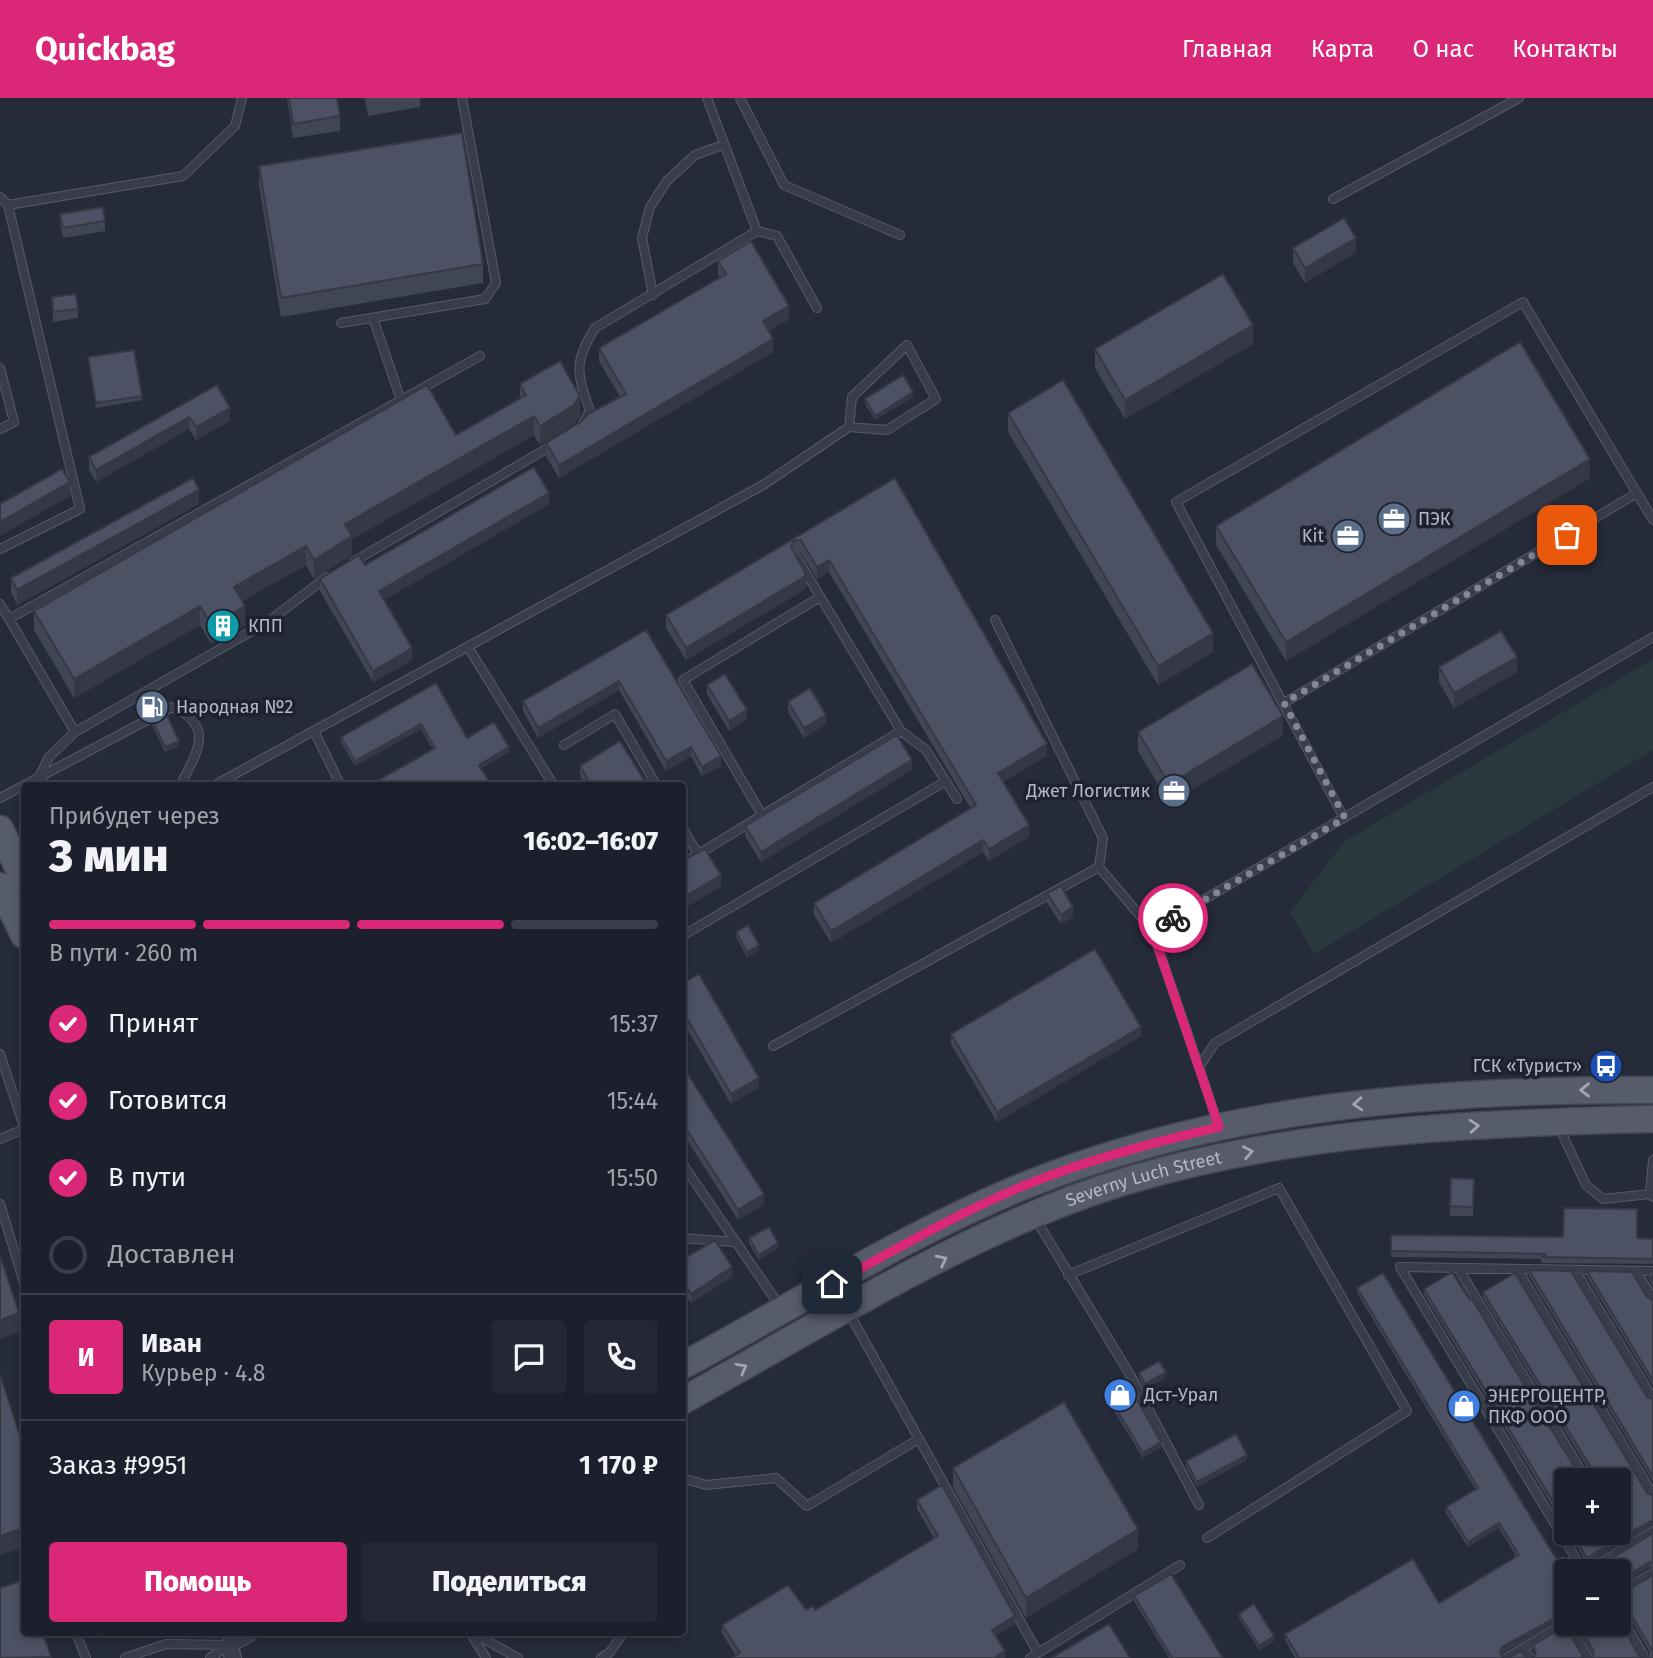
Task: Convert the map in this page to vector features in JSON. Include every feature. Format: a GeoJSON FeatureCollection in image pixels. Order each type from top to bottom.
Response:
{"type":"FeatureCollection","features":[{"type":"Feature","properties":{"kind":"main road"},"geometry":{"type":"LineString","coordinates":[[0,829],[21,874]]}},
{"type":"Feature","properties":{"kind":"main road"},"geometry":{"type":"LineString","coordinates":[[0,886],[15,923]]}},
{"type":"Feature","properties":{"kind":"main road","name":"Severny Luch Street"},"geometry":{"type":"LineString","coordinates":[[686,1364],[945,1223],[1028,1184],[1154,1142],[1338,1105],[1533,1091],[1653,1090]]}},
{"type":"Feature","properties":{"kind":"main road","name":"Severny Luch Street"},"geometry":{"type":"LineString","coordinates":[[686,1399],[848,1310],[1034,1216],[1123,1182],[1230,1156],[1327,1137],[1556,1121],[1653,1119]]}},
{"type":"Feature","properties":{"kind":"street"},"geometry":{"type":"LineString","coordinates":[[231,1651],[247,1636]]}},
{"type":"Feature","properties":{"kind":"lane"},"geometry":{"type":"LineString","coordinates":[[9,205],[183,176],[234,126],[242,98]]}},
{"type":"Feature","properties":{"kind":"lane"},"geometry":{"type":"LineString","coordinates":[[341,323],[485,299],[496,283],[462,98]]}},
{"type":"Feature","properties":{"kind":"lane"},"geometry":{"type":"LineString","coordinates":[[707,98],[757,232]]}},
{"type":"Feature","properties":{"kind":"lane"},"geometry":{"type":"LineString","coordinates":[[740,98],[784,186],[900,235]]}},
{"type":"Feature","properties":{"kind":"lane"},"geometry":{"type":"LineString","coordinates":[[1333,199],[1519,98]]}},
{"type":"Feature","properties":{"kind":"lane"},"geometry":{"type":"LineString","coordinates":[[653,295],[642,238],[650,207],[667,181],[695,155],[723,145]]}},
{"type":"Feature","properties":{"kind":"lane"},"geometry":{"type":"LineString","coordinates":[[0,197],[9,205],[80,509],[0,549]]}},
{"type":"Feature","properties":{"kind":"lane"},"geometry":{"type":"LineString","coordinates":[[579,429],[590,411],[579,379],[580,352],[595,328],[757,232],[777,236],[817,308]]}},
{"type":"Feature","properties":{"kind":"lane"},"geometry":{"type":"LineString","coordinates":[[1345,818],[1176,502],[1523,302],[1653,520]]}},
{"type":"Feature","properties":{"kind":"lane"},"geometry":{"type":"LineString","coordinates":[[373,318],[401,400]]}},
{"type":"Feature","properties":{"kind":"lane"},"geometry":{"type":"LineString","coordinates":[[220,782],[763,485],[849,427],[887,430],[936,399],[907,345],[852,397],[849,427]]}},
{"type":"Feature","properties":{"kind":"lane"},"geometry":{"type":"LineString","coordinates":[[9,619],[480,356]]}},
{"type":"Feature","properties":{"kind":"lane"},"geometry":{"type":"LineString","coordinates":[[0,369],[14,422],[0,429]]}},
{"type":"Feature","properties":{"kind":"lane"},"geometry":{"type":"LineString","coordinates":[[40,775],[49,757],[75,732],[269,621],[326,578],[567,436]]}},
{"type":"Feature","properties":{"kind":"lane"},"geometry":{"type":"LineString","coordinates":[[1284,703],[1637,493]]}},
{"type":"Feature","properties":{"kind":"lane"},"geometry":{"type":"LineString","coordinates":[[797,558],[901,731],[926,750],[957,799]]}},
{"type":"Feature","properties":{"kind":"lane"},"geometry":{"type":"LineString","coordinates":[[762,815],[683,680],[820,597]]}},
{"type":"Feature","properties":{"kind":"lane"},"geometry":{"type":"LineString","coordinates":[[0,604],[75,732]]}},
{"type":"Feature","properties":{"kind":"lane"},"geometry":{"type":"LineString","coordinates":[[995,620],[1103,838],[1099,867],[1152,930],[1219,1127]]}},
{"type":"Feature","properties":{"kind":"lane"},"geometry":{"type":"LineString","coordinates":[[1152,930],[1653,637]]}},
{"type":"Feature","properties":{"kind":"lane"},"geometry":{"type":"LineString","coordinates":[[468,647],[552,782]]}},
{"type":"Feature","properties":{"kind":"lane"},"geometry":{"type":"LineString","coordinates":[[28,782],[172,707],[191,716],[200,733],[197,752],[182,782]]}},
{"type":"Feature","properties":{"kind":"lane"},"geometry":{"type":"LineString","coordinates":[[564,745],[615,715],[655,782]]}},
{"type":"Feature","properties":{"kind":"lane"},"geometry":{"type":"LineString","coordinates":[[314,731],[339,782]]}},
{"type":"Feature","properties":{"kind":"lane"},"geometry":{"type":"LineString","coordinates":[[686,862],[901,731]]}},
{"type":"Feature","properties":{"kind":"lane"},"geometry":{"type":"LineString","coordinates":[[40,775],[43,782]]}},
{"type":"Feature","properties":{"kind":"lane"},"geometry":{"type":"LineString","coordinates":[[686,934],[946,781]]}},
{"type":"Feature","properties":{"kind":"lane"},"geometry":{"type":"LineString","coordinates":[[0,798],[21,786]]}},
{"type":"Feature","properties":{"kind":"lane"},"geometry":{"type":"LineString","coordinates":[[1199,1067],[1215,1043],[1653,787]]}},
{"type":"Feature","properties":{"kind":"lane"},"geometry":{"type":"LineString","coordinates":[[686,834],[698,854]]}},
{"type":"Feature","properties":{"kind":"lane"},"geometry":{"type":"LineString","coordinates":[[773,1046],[1099,867]]}},
{"type":"Feature","properties":{"kind":"lane"},"geometry":{"type":"LineString","coordinates":[[0,1054],[21,1119]]}},
{"type":"Feature","properties":{"kind":"lane"},"geometry":{"type":"LineString","coordinates":[[1556,1121],[1586,1185],[1603,1199],[1651,1196],[1653,1162]]}},
{"type":"Feature","properties":{"kind":"lane"},"geometry":{"type":"LineString","coordinates":[[0,1139],[21,1129]]}},
{"type":"Feature","properties":{"kind":"lane"},"geometry":{"type":"LineString","coordinates":[[686,1169],[783,1312]]}},
{"type":"Feature","properties":{"kind":"lane"},"geometry":{"type":"LineString","coordinates":[[1068,1275],[1279,1188],[1407,1411],[1208,1538]]}},
{"type":"Feature","properties":{"kind":"lane"},"geometry":{"type":"LineString","coordinates":[[0,1204],[21,1273]]}},
{"type":"Feature","properties":{"kind":"lane"},"geometry":{"type":"LineString","coordinates":[[1034,1216],[1132,1378],[1199,1505]]}},
{"type":"Feature","properties":{"kind":"lane"},"geometry":{"type":"LineString","coordinates":[[686,1238],[734,1242]]}},
{"type":"Feature","properties":{"kind":"lane"},"geometry":{"type":"LineString","coordinates":[[1577,1559],[1400,1268],[1653,1271]]}},
{"type":"Feature","properties":{"kind":"lane"},"geometry":{"type":"LineString","coordinates":[[1458,1268],[1580,1468]]}},
{"type":"Feature","properties":{"kind":"lane"},"geometry":{"type":"LineString","coordinates":[[1517,1269],[1653,1495]]}},
{"type":"Feature","properties":{"kind":"lane"},"geometry":{"type":"LineString","coordinates":[[1575,1270],[1653,1399]]}},
{"type":"Feature","properties":{"kind":"lane"},"geometry":{"type":"LineString","coordinates":[[1636,1270],[1653,1299]]}},
{"type":"Feature","properties":{"kind":"lane"},"geometry":{"type":"LineString","coordinates":[[848,1310],[1034,1656],[1180,1566]]}},
{"type":"Feature","properties":{"kind":"lane"},"geometry":{"type":"LineString","coordinates":[[686,1479],[706,1485],[776,1478],[807,1506],[917,1440]]}},
{"type":"Feature","properties":{"kind":"lane"},"geometry":{"type":"LineString","coordinates":[[1607,1559],[1653,1531]]}},
{"type":"Feature","properties":{"kind":"lane"},"geometry":{"type":"LineString","coordinates":[[1631,1586],[1653,1573]]}},
{"type":"Feature","properties":{"kind":"lane"},"geometry":{"type":"LineString","coordinates":[[1506,1658],[1554,1631]]}},
{"type":"Feature","properties":{"kind":"lane"},"geometry":{"type":"LineString","coordinates":[[1631,1634],[1645,1658]]}},
{"type":"Feature","properties":{"kind":"lane"},"geometry":{"type":"LineString","coordinates":[[77,1636],[86,1658]]}},
{"type":"Feature","properties":{"kind":"lane"},"geometry":{"type":"LineString","coordinates":[[474,1636],[486,1658]]}},
{"type":"Feature","properties":{"kind":"lane"},"geometry":{"type":"LineString","coordinates":[[478,1636],[518,1658]]}},
{"type":"Feature","properties":{"kind":"lane"},"geometry":{"type":"LineString","coordinates":[[601,1658],[610,1652],[621,1636]]}},
{"type":"Feature","properties":{"kind":"lane"},"geometry":{"type":"LineString","coordinates":[[1574,1636],[1588,1658]]}},
{"type":"Feature","properties":{"kind":"lane"},"geometry":{"type":"LineString","coordinates":[[125,1658],[166,1644],[231,1651]]}},
{"type":"Feature","properties":{"kind":"lane"},"geometry":{"type":"LineString","coordinates":[[1524,1648],[1530,1658]]}},
{"type":"Feature","properties":{"kind":"lane"},"geometry":{"type":"LineString","coordinates":[[210,1658],[231,1651]]}},
{"type":"Feature","properties":{"kind":"shaded area"},"geometry":{"type":"Polygon","coordinates":[[[1653,659],[1653,750],[1314,954],[1290,912],[1345,841],[1653,659]]]}},
{"type":"Feature","properties":{"kind":"building"},"geometry":{"type":"Polygon","coordinates":[[[289,98],[337,98],[340,116],[293,124],[289,98]]]}},
{"type":"Feature","properties":{"kind":"building"},"geometry":{"type":"Polygon","coordinates":[[[462,133],[483,264],[281,298],[259,166],[462,133]]]}},
{"type":"Feature","properties":{"kind":"building"},"geometry":{"type":"Polygon","coordinates":[[[103,207],[105,221],[63,228],[60,214],[103,207]]]}},
{"type":"Feature","properties":{"kind":"building"},"geometry":{"type":"Polygon","coordinates":[[[1344,218],[1356,238],[1305,268],[1293,248],[1344,218]]]}},
{"type":"Feature","properties":{"kind":"building"},"geometry":{"type":"Polygon","coordinates":[[[751,241],[789,306],[763,321],[773,339],[559,465],[546,443],[582,421],[588,414],[626,394],[599,348],[726,274],[718,261],[751,241]]]}},
{"type":"Feature","properties":{"kind":"building"},"geometry":{"type":"Polygon","coordinates":[[[1223,274],[1253,325],[1125,400],[1095,349],[1223,274]]]}},
{"type":"Feature","properties":{"kind":"building"},"geometry":{"type":"Polygon","coordinates":[[[76,294],[78,309],[53,312],[52,297],[76,294]]]}},
{"type":"Feature","properties":{"kind":"building"},"geometry":{"type":"Polygon","coordinates":[[[1520,342],[1590,459],[1286,642],[1216,526],[1520,342]]]}},
{"type":"Feature","properties":{"kind":"building"},"geometry":{"type":"Polygon","coordinates":[[[134,350],[142,396],[96,403],[88,357],[134,350]]]}},
{"type":"Feature","properties":{"kind":"building"},"geometry":{"type":"Polygon","coordinates":[[[560,361],[580,396],[574,405],[540,426],[534,416],[345,524],[352,536],[314,560],[306,546],[234,587],[245,606],[211,625],[200,606],[74,679],[34,611],[427,385],[456,435],[526,395],[520,384],[560,361]]]}},
{"type":"Feature","properties":{"kind":"building"},"geometry":{"type":"Polygon","coordinates":[[[903,375],[913,392],[875,416],[865,399],[903,375]]]}},
{"type":"Feature","properties":{"kind":"building"},"geometry":{"type":"Polygon","coordinates":[[[1063,380],[1213,633],[1158,666],[1008,413],[1063,380]]]}},
{"type":"Feature","properties":{"kind":"building"},"geometry":{"type":"Polygon","coordinates":[[[217,385],[230,408],[196,427],[189,417],[96,470],[89,457],[217,385]]]}},
{"type":"Feature","properties":{"kind":"building"},"geometry":{"type":"Polygon","coordinates":[[[534,467],[549,493],[379,591],[412,648],[373,671],[320,579],[359,555],[365,565],[534,467]]]}},
{"type":"Feature","properties":{"kind":"building"},"geometry":{"type":"Polygon","coordinates":[[[62,469],[70,482],[0,522],[0,504],[62,469]]]}},
{"type":"Feature","properties":{"kind":"building"},"geometry":{"type":"Polygon","coordinates":[[[193,478],[199,490],[17,590],[11,578],[193,478]]]}},
{"type":"Feature","properties":{"kind":"building"},"geometry":{"type":"Polygon","coordinates":[[[895,478],[1047,744],[998,773],[1029,825],[989,849],[983,840],[831,931],[814,903],[976,805],[829,560],[817,567],[801,540],[793,541],[791,547],[806,574],[804,577],[686,648],[666,615],[895,478]]]}},
{"type":"Feature","properties":{"kind":"building"},"geometry":{"type":"Polygon","coordinates":[[[646,630],[721,756],[702,767],[691,747],[666,761],[619,681],[538,728],[523,701],[646,630]]]}},
{"type":"Feature","properties":{"kind":"building"},"geometry":{"type":"Polygon","coordinates":[[[1501,631],[1517,657],[1454,693],[1439,667],[1501,631]]]}},
{"type":"Feature","properties":{"kind":"building"},"geometry":{"type":"Polygon","coordinates":[[[1252,664],[1283,716],[1169,784],[1138,732],[1252,664]]]}},
{"type":"Feature","properties":{"kind":"building"},"geometry":{"type":"Polygon","coordinates":[[[725,674],[747,710],[729,721],[707,685],[725,674]]]}},
{"type":"Feature","properties":{"kind":"building"},"geometry":{"type":"Polygon","coordinates":[[[436,683],[467,738],[494,722],[509,747],[479,765],[490,782],[376,782],[435,748],[421,724],[355,761],[341,737],[436,683]]]}},
{"type":"Feature","properties":{"kind":"building"},"geometry":{"type":"Polygon","coordinates":[[[810,688],[826,715],[804,728],[788,702],[810,688]]]}},
{"type":"Feature","properties":{"kind":"building"},"geometry":{"type":"Polygon","coordinates":[[[156,692],[160,701],[146,708],[142,699],[156,692]]]}},
{"type":"Feature","properties":{"kind":"building"},"geometry":{"type":"Polygon","coordinates":[[[166,713],[179,741],[165,747],[152,720],[166,713]]]}},
{"type":"Feature","properties":{"kind":"building"},"geometry":{"type":"Polygon","coordinates":[[[897,735],[912,760],[761,852],[745,826],[897,735]]]}},
{"type":"Feature","properties":{"kind":"building"},"geometry":{"type":"Polygon","coordinates":[[[620,741],[646,782],[590,782],[580,766],[620,741]]]}},
{"type":"Feature","properties":{"kind":"building"},"geometry":{"type":"Polygon","coordinates":[[[705,849],[721,875],[686,896],[686,858],[705,849]]]}},
{"type":"Feature","properties":{"kind":"building"},"geometry":{"type":"Polygon","coordinates":[[[1061,886],[1073,907],[1061,915],[1047,893],[1061,886]]]}},
{"type":"Feature","properties":{"kind":"building"},"geometry":{"type":"Polygon","coordinates":[[[748,925],[759,945],[747,952],[736,932],[748,925]]]}},
{"type":"Feature","properties":{"kind":"building"},"geometry":{"type":"Polygon","coordinates":[[[1095,949],[1141,1027],[997,1112],[951,1034],[1095,949]]]}},
{"type":"Feature","properties":{"kind":"building"},"geometry":{"type":"Polygon","coordinates":[[[699,974],[759,1078],[731,1094],[686,1017],[686,982],[699,974]]]}},
{"type":"Feature","properties":{"kind":"building"},"geometry":{"type":"Polygon","coordinates":[[[686,1071],[764,1194],[738,1210],[686,1128],[686,1071]]]}},
{"type":"Feature","properties":{"kind":"building"},"geometry":{"type":"Polygon","coordinates":[[[1451,1178],[1474,1179],[1473,1207],[1450,1206],[1451,1178]]]}},
{"type":"Feature","properties":{"kind":"building"},"geometry":{"type":"Polygon","coordinates":[[[1564,1208],[1637,1209],[1637,1238],[1653,1239],[1653,1259],[1391,1251],[1391,1235],[1563,1237],[1564,1208]]]}},
{"type":"Feature","properties":{"kind":"building"},"geometry":{"type":"Polygon","coordinates":[[[769,1227],[778,1243],[759,1255],[749,1238],[769,1227]]]}},
{"type":"Feature","properties":{"kind":"building"},"geometry":{"type":"Polygon","coordinates":[[[715,1240],[732,1267],[691,1294],[686,1286],[686,1258],[715,1240]]]}},
{"type":"Feature","properties":{"kind":"building"},"geometry":{"type":"Polygon","coordinates":[[[0,1256],[19,1313],[0,1320],[0,1256]]]}},
{"type":"Feature","properties":{"kind":"building"},"geometry":{"type":"Polygon","coordinates":[[[1529,1270],[1571,1271],[1647,1397],[1653,1400],[1653,1477],[1529,1270]]]}},
{"type":"Feature","properties":{"kind":"building"},"geometry":{"type":"Polygon","coordinates":[[[1587,1271],[1632,1272],[1647,1297],[1653,1300],[1653,1381],[1587,1271]]]}},
{"type":"Feature","properties":{"kind":"building"},"geometry":{"type":"Polygon","coordinates":[[[1452,1272],[1470,1300],[1472,1299],[1575,1468],[1554,1468],[1554,1503],[1424,1289],[1452,1272]]]}},
{"type":"Feature","properties":{"kind":"building"},"geometry":{"type":"Polygon","coordinates":[[[1383,1273],[1556,1559],[1554,1559],[1554,1619],[1502,1647],[1500,1653],[1504,1658],[1299,1658],[1285,1634],[1413,1559],[1439,1603],[1519,1555],[1499,1523],[1468,1542],[1446,1507],[1478,1488],[1357,1288],[1383,1273]]]}},
{"type":"Feature","properties":{"kind":"building"},"geometry":{"type":"Polygon","coordinates":[[[1515,1273],[1647,1493],[1653,1496],[1653,1520],[1631,1532],[1631,1468],[1591,1468],[1483,1292],[1515,1273]]]}},
{"type":"Feature","properties":{"kind":"building"},"geometry":{"type":"Polygon","coordinates":[[[1159,1361],[1166,1372],[1145,1384],[1139,1373],[1159,1361]]]}},
{"type":"Feature","properties":{"kind":"building"},"geometry":{"type":"Polygon","coordinates":[[[0,1374],[21,1440],[21,1529],[0,1536],[0,1374]]]}},
{"type":"Feature","properties":{"kind":"building"},"geometry":{"type":"Polygon","coordinates":[[[1125,1378],[1161,1442],[1143,1453],[1105,1391],[1125,1378]]]}},
{"type":"Feature","properties":{"kind":"building"},"geometry":{"type":"Polygon","coordinates":[[[1064,1402],[1138,1529],[1026,1598],[953,1468],[1064,1402]]]}},
{"type":"Feature","properties":{"kind":"building"},"geometry":{"type":"Polygon","coordinates":[[[1236,1434],[1247,1455],[1197,1482],[1186,1461],[1236,1434]]]}},
{"type":"Feature","properties":{"kind":"building"},"geometry":{"type":"Polygon","coordinates":[[[942,1485],[1015,1616],[992,1630],[1005,1651],[994,1658],[732,1658],[740,1653],[722,1625],[788,1585],[806,1610],[813,1606],[815,1610],[938,1536],[917,1500],[942,1485]]]}},
{"type":"Feature","properties":{"kind":"building"},"geometry":{"type":"Polygon","coordinates":[[[1653,1533],[1653,1563],[1650,1562],[1631,1573],[1631,1559],[1610,1559],[1653,1533]]]}},
{"type":"Feature","properties":{"kind":"building"},"geometry":{"type":"Polygon","coordinates":[[[1579,1545],[1608,1545],[1587,1558],[1579,1545]]]}},
{"type":"Feature","properties":{"kind":"building"},"geometry":{"type":"Polygon","coordinates":[[[1171,1574],[1223,1658],[1172,1658],[1134,1596],[1171,1574]]]}},
{"type":"Feature","properties":{"kind":"building"},"geometry":{"type":"Polygon","coordinates":[[[1653,1575],[1653,1658],[1648,1658],[1651,1649],[1631,1614],[1631,1588],[1653,1575]]]}},
{"type":"Feature","properties":{"kind":"building"},"geometry":{"type":"Polygon","coordinates":[[[21,1581],[21,1636],[44,1636],[51,1657],[0,1658],[0,1588],[21,1581]]]}},
{"type":"Feature","properties":{"kind":"building"},"geometry":{"type":"Polygon","coordinates":[[[1254,1604],[1274,1636],[1259,1646],[1239,1614],[1254,1604]]]}},
{"type":"Feature","properties":{"kind":"building"},"geometry":{"type":"Polygon","coordinates":[[[1109,1624],[1130,1658],[1051,1658],[1109,1624]]]}},
{"type":"Feature","properties":{"kind":"building"},"geometry":{"type":"Polygon","coordinates":[[[1554,1633],[1554,1636],[1571,1636],[1584,1658],[1533,1658],[1536,1653],[1533,1645],[1554,1633]]]}},
{"type":"Feature","properties":{"kind":"building"},"geometry":{"type":"Polygon","coordinates":[[[1585,1636],[1628,1636],[1639,1656],[1646,1658],[1592,1658],[1594,1652],[1585,1636]]]}},
{"type":"Feature","properties":{"kind":"building"},"geometry":{"type":"Polygon","coordinates":[[[1521,1651],[1526,1658],[1508,1658],[1521,1651]]]}},
{"type":"Feature","properties":{"kind":"way so far"},"geometry":{"type":"LineString","coordinates":[[1173,918],[1345,818],[1284,703],[1567,535]]}},
{"type":"Feature","properties":{"kind":"place","name":"ПЭК"},"geometry":{"type":"Point","coordinates":[1394,519]}},
{"type":"Feature","properties":{"kind":"place","name":"Kit"},"geometry":{"type":"Point","coordinates":[1348,536]}},
{"type":"Feature","properties":{"kind":"place","name":"КПП"},"geometry":{"type":"Point","coordinates":[223,626]}},
{"type":"Feature","properties":{"kind":"place","name":"Народная №2"},"geometry":{"type":"Point","coordinates":[152,707]}},
{"type":"Feature","properties":{"kind":"place","name":"Джет Логистик"},"geometry":{"type":"Point","coordinates":[1174,791]}},
{"type":"Feature","properties":{"kind":"place","name":"ГСК «Турист»"},"geometry":{"type":"Point","coordinates":[1606,1066]}},
{"type":"Feature","properties":{"kind":"place","name":"Дст-Урал"},"geometry":{"type":"Point","coordinates":[1120,1395]}},
{"type":"Feature","properties":{"kind":"place","name":"ЭНЕРГОЦЕНТР, ПКФ ООО"},"geometry":{"type":"Point","coordinates":[1464,1406]}},
{"type":"Feature","properties":{"kind":"route"},"geometry":{"type":"LineString","coordinates":[[832,1284],[956,1218],[1028,1184],[1154,1142],[1219,1127],[1152,930],[1173,918]]}}]}
